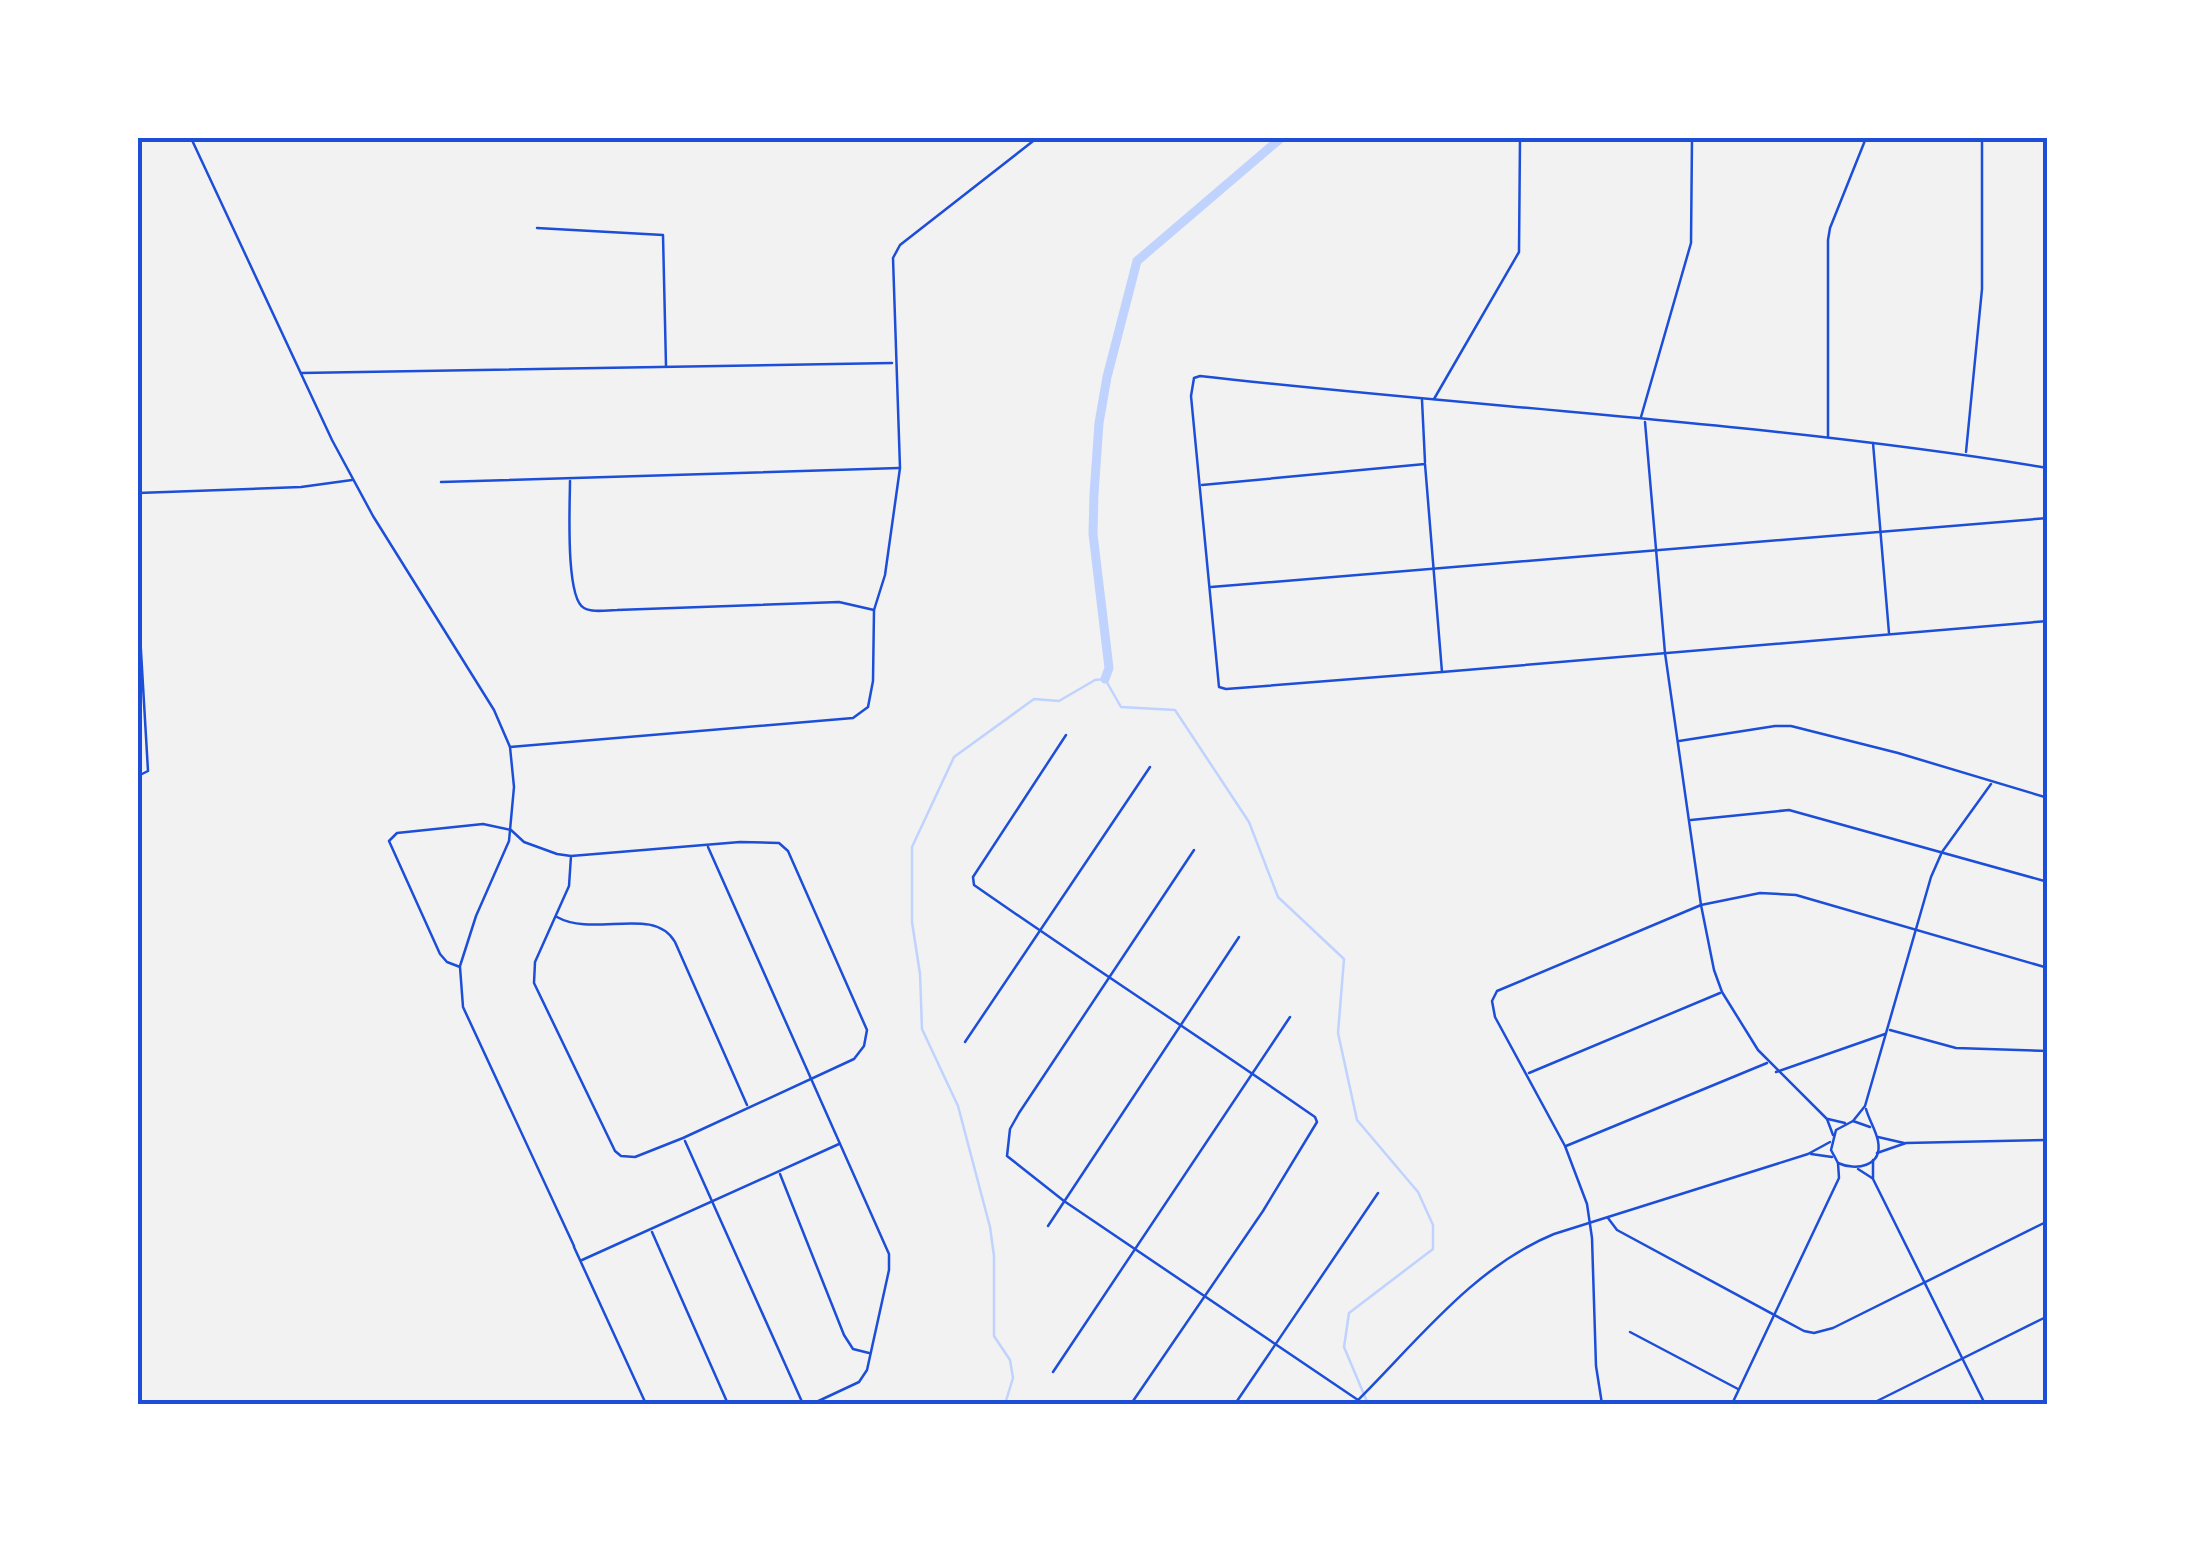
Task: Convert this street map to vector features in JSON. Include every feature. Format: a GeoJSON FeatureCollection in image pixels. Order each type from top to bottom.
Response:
{"type":"FeatureCollection","features":[{"type":"Feature","properties":{"kind":"street"},"geometry":{"type":"LineString","coordinates":[[191,138],[299,373],[354,480],[494,710],[510,747],[514,786],[511,830],[460,967],[463,1007],[646,1404]]}},
{"type":"Feature","properties":{"kind":"street"},"geometry":{"type":"LineString","coordinates":[[510,747],[854,718],[868,707],[872,694],[874,610],[885,575],[900,468],[894,363],[895,251],[1037,138]]}},
{"type":"Feature","properties":{"kind":"street"},"geometry":{"type":"LineString","coordinates":[[1433,400],[1519,252],[1520,138]]}},
{"type":"Feature","properties":{"kind":"street"},"geometry":{"type":"LineString","coordinates":[[1692,138],[1692,243],[1643,419],[1665,653],[1701,905],[1722,992],[1740,1024],[1776,1072],[1826,1118],[1834,1158],[1851,1169]]}},
{"type":"Feature","properties":{"kind":"street"},"geometry":{"type":"LineString","coordinates":[[1828,438],[1828,240],[1866,138]]}},
{"type":"Feature","properties":{"kind":"street"},"geometry":{"type":"LineString","coordinates":[[1966,454],[1982,288],[1982,138]]}},
{"type":"Feature","properties":{"kind":"street"},"geometry":{"type":"LineString","coordinates":[[538,228],[662,235],[666,368]]}},
{"type":"Feature","properties":{"kind":"street"},"geometry":{"type":"LineString","coordinates":[[299,373],[894,363]]}},
{"type":"Feature","properties":{"kind":"street"},"geometry":{"type":"LineString","coordinates":[[2048,468],[1966,454],[1643,419],[1196,377],[1191,384],[1216,681],[1222,690],[2048,622]]}},
{"type":"Feature","properties":{"kind":"street"},"geometry":{"type":"LineString","coordinates":[[1422,400],[1442,672]]}},
{"type":"Feature","properties":{"kind":"street"},"geometry":{"type":"LineString","coordinates":[[1873,443],[1889,635]]}},
{"type":"Feature","properties":{"kind":"street"},"geometry":{"type":"LineString","coordinates":[[1200,486],[1425,464]]}},
{"type":"Feature","properties":{"kind":"street"},"geometry":{"type":"LineString","coordinates":[[441,482],[900,468]]}},
{"type":"Feature","properties":{"kind":"street"},"geometry":{"type":"LineString","coordinates":[[138,493],[284,488],[354,480]]}},
{"type":"Feature","properties":{"kind":"street"},"geometry":{"type":"LineString","coordinates":[[570,480],[572,585],[578,604],[584,608],[838,602],[874,610]]}},
{"type":"Feature","properties":{"kind":"street"},"geometry":{"type":"LineString","coordinates":[[1209,587],[2048,518]]}},
{"type":"Feature","properties":{"kind":"street"},"geometry":{"type":"LineString","coordinates":[[138,600],[148,771],[138,776]]}},
{"type":"Feature","properties":{"kind":"street"},"geometry":{"type":"LineString","coordinates":[[138,719],[146,718]]}},
{"type":"Feature","properties":{"kind":"street"},"geometry":{"type":"LineString","coordinates":[[1678,741],[1791,726],[2048,798]]}},
{"type":"Feature","properties":{"kind":"street"},"geometry":{"type":"LineString","coordinates":[[1066,735],[973,877],[974,886],[1315,1116],[1317,1127],[1132,1404]]}},
{"type":"Feature","properties":{"kind":"street"},"geometry":{"type":"LineString","coordinates":[[965,1042],[1150,767]]}},
{"type":"Feature","properties":{"kind":"street"},"geometry":{"type":"LineString","coordinates":[[1853,1121],[1866,1106],[1931,877],[1942,852],[1992,783]]}},
{"type":"Feature","properties":{"kind":"street"},"geometry":{"type":"LineString","coordinates":[[1690,820],[1789,810],[2048,882]]}},
{"type":"Feature","properties":{"kind":"street"},"geometry":{"type":"LineString","coordinates":[[460,967],[443,958],[434,940],[389,841],[397,833],[483,824],[511,830],[524,842],[571,856],[776,842],[788,851],[867,1030],[864,1046],[854,1059],[684,1138],[635,1157],[621,1156],[615,1151],[534,982],[534,962],[569,886],[571,856]]}},
{"type":"Feature","properties":{"kind":"street"},"geometry":{"type":"LineString","coordinates":[[708,846],[889,1254],[867,1370],[859,1382],[812,1404]]}},
{"type":"Feature","properties":{"kind":"street"},"geometry":{"type":"LineString","coordinates":[[1194,850],[1019,1112],[1006,1147],[1010,1160],[1064,1201],[1358,1401],[1482,1277],[1538,1240],[1808,1154],[1830,1142]]}},
{"type":"Feature","properties":{"kind":"street"},"geometry":{"type":"LineString","coordinates":[[1602,1404],[1596,1366],[1590,1223],[1583,1190],[1565,1146],[1495,1017],[1492,1000],[1501,988],[1701,905],[1760,893],[1783,894],[2048,968]]}},
{"type":"Feature","properties":{"kind":"street"},"geometry":{"type":"LineString","coordinates":[[556,916],[580,927],[651,924],[665,928],[675,942],[748,1107]]}},
{"type":"Feature","properties":{"kind":"street"},"geometry":{"type":"LineString","coordinates":[[1048,1226],[1238,938]]}},
{"type":"Feature","properties":{"kind":"street"},"geometry":{"type":"LineString","coordinates":[[1528,1074],[1722,992]]}},
{"type":"Feature","properties":{"kind":"street"},"geometry":{"type":"LineString","coordinates":[[1053,1372],[1290,1017]]}},
{"type":"Feature","properties":{"kind":"street"},"geometry":{"type":"LineString","coordinates":[[1776,1072],[1887,1032],[1956,1048],[2048,1051]]}},
{"type":"Feature","properties":{"kind":"street"},"geometry":{"type":"LineString","coordinates":[[1565,1146],[1768,1062]]}},
{"type":"Feature","properties":{"kind":"street"},"geometry":{"type":"LineString","coordinates":[[1866,1106],[1870,1127],[1877,1137],[1873,1179],[1985,1404]]}},
{"type":"Feature","properties":{"kind":"street"},"geometry":{"type":"LineString","coordinates":[[1826,1118],[1845,1123]]}},
{"type":"Feature","properties":{"kind":"street"},"geometry":{"type":"LineString","coordinates":[[1832,1134],[1853,1121],[1870,1127]]}},
{"type":"Feature","properties":{"kind":"street"},"geometry":{"type":"LineString","coordinates":[[1877,1137],[1906,1143],[2048,1140]]}},
{"type":"Feature","properties":{"kind":"street"},"geometry":{"type":"LineString","coordinates":[[684,1138],[803,1404]]}},
{"type":"Feature","properties":{"kind":"street"},"geometry":{"type":"LineString","coordinates":[[1877,1153],[1906,1143]]}},
{"type":"Feature","properties":{"kind":"street"},"geometry":{"type":"LineString","coordinates":[[581,1261],[840,1144]]}},
{"type":"Feature","properties":{"kind":"street"},"geometry":{"type":"LineString","coordinates":[[1808,1154],[1834,1158]]}},
{"type":"Feature","properties":{"kind":"street"},"geometry":{"type":"LineString","coordinates":[[1732,1404],[1839,1178],[1873,1160]]}},
{"type":"Feature","properties":{"kind":"street"},"geometry":{"type":"LineString","coordinates":[[1838,1163],[1839,1178]]}},
{"type":"Feature","properties":{"kind":"street"},"geometry":{"type":"LineString","coordinates":[[1858,1168],[1873,1179]]}},
{"type":"Feature","properties":{"kind":"street"},"geometry":{"type":"LineString","coordinates":[[779,1173],[844,1335],[852,1348],[871,1354]]}},
{"type":"Feature","properties":{"kind":"street"},"geometry":{"type":"LineString","coordinates":[[1236,1404],[1378,1192]]}},
{"type":"Feature","properties":{"kind":"street"},"geometry":{"type":"LineString","coordinates":[[1607,1217],[1617,1230],[1773,1315],[1804,1331],[1820,1332],[2048,1220]]}},
{"type":"Feature","properties":{"kind":"street"},"geometry":{"type":"LineString","coordinates":[[651,1230],[728,1404]]}},
{"type":"Feature","properties":{"kind":"street"},"geometry":{"type":"LineString","coordinates":[[1871,1404],[2048,1316]]}},
{"type":"Feature","properties":{"kind":"street"},"geometry":{"type":"LineString","coordinates":[[1630,1332],[1739,1390]]}},
{"type":"Feature","properties":{"kind":"waterway"},"geometry":{"type":"LineString","coordinates":[[1105,679],[1109,668],[1093,534],[1099,423],[1137,261],[1281,138]]}},
{"type":"Feature","properties":{"kind":"waterway"},"geometry":{"type":"LineString","coordinates":[[1005,1404],[1013,1378],[1010,1360],[994,1336],[990,1227],[958,1106],[922,1029],[920,974],[912,922],[912,847],[954,757],[1034,699],[1059,701],[1095,680],[1105,679],[1121,707],[1175,710],[1249,822],[1278,897],[1344,959],[1338,1033],[1357,1120],[1418,1192],[1433,1225],[1433,1249],[1349,1313],[1344,1347],[1368,1404]]}}]}
